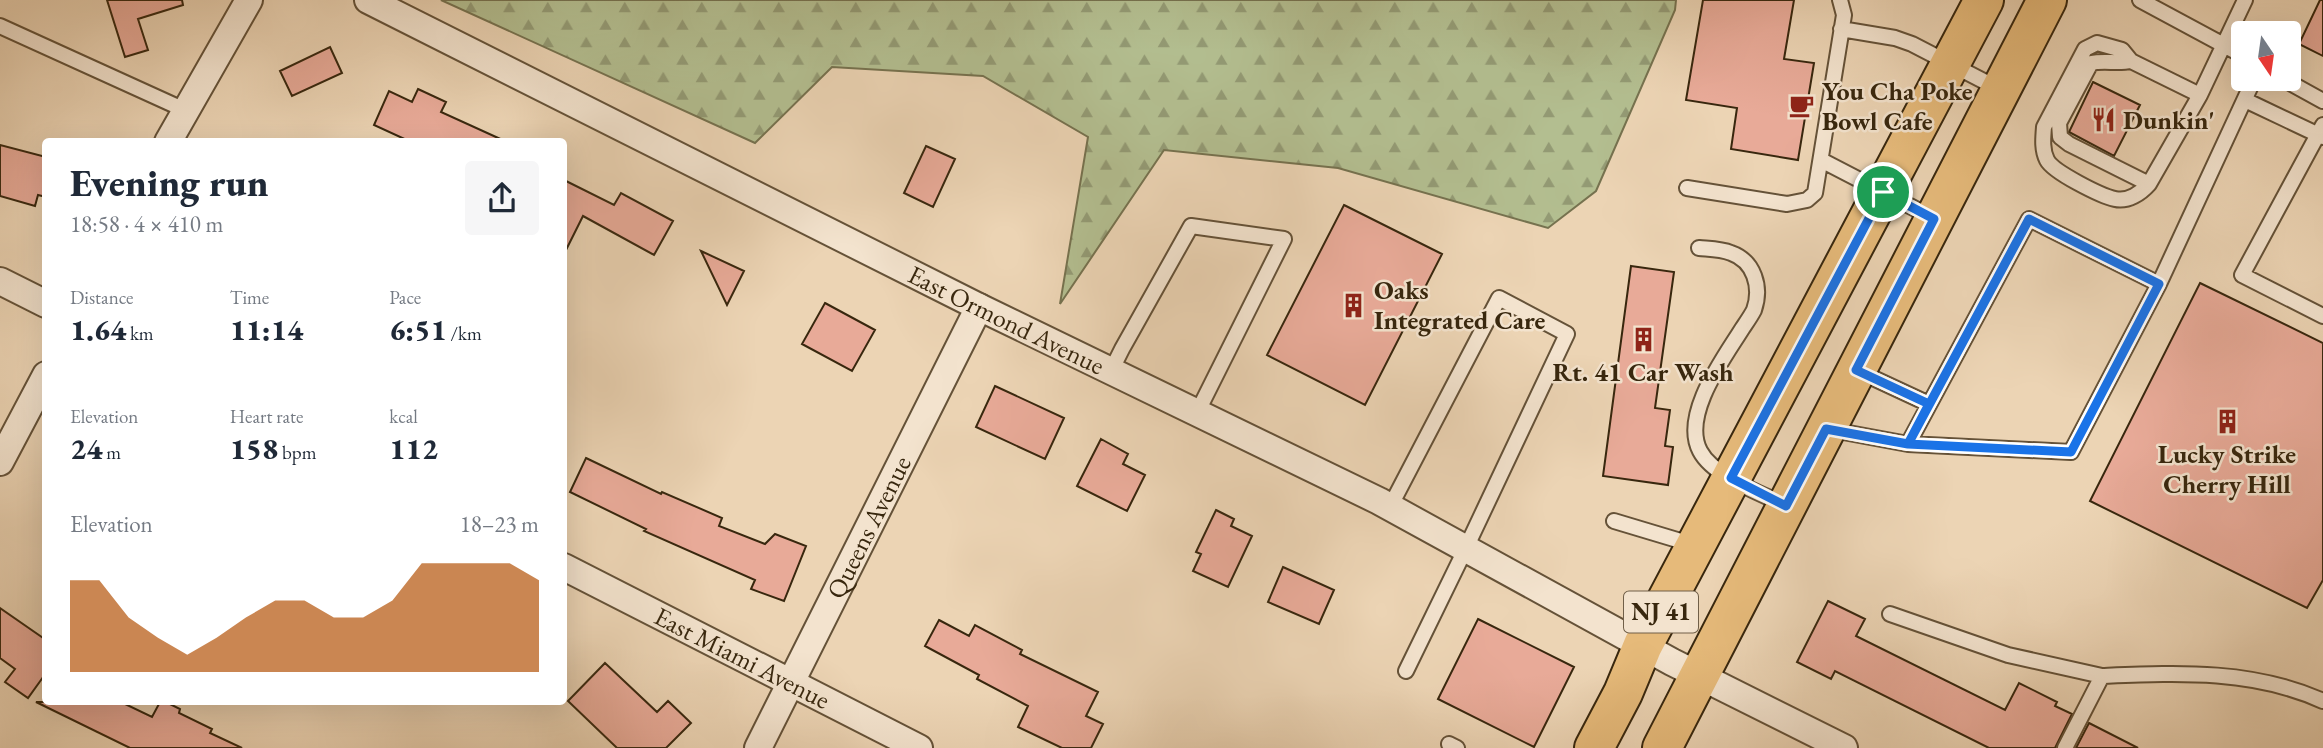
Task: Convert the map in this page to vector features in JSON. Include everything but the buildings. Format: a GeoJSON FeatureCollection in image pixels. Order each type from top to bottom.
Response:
{"type":"FeatureCollection","features":[{"type":"Feature","properties":{"kind":"main road","name":"NJ 41"},"geometry":{"type":"LineString","coordinates":[[1594,748],[1623,693],[1643,645],[1984,0]]}},
{"type":"Feature","properties":{"kind":"main road","name":"NJ 41"},"geometry":{"type":"LineString","coordinates":[[1662,748],[2047,0]]}},
{"type":"Feature","properties":{"kind":"street"},"geometry":{"type":"LineString","coordinates":[[170,138],[249,0]]}},
{"type":"Feature","properties":{"kind":"street","name":"East Ormond Avenue"},"geometry":{"type":"LineString","coordinates":[[368,0],[979,307],[1390,507],[1699,676],[1844,748]]}},
{"type":"Feature","properties":{"kind":"street"},"geometry":{"type":"LineString","coordinates":[[0,281],[42,302]]}},
{"type":"Feature","properties":{"kind":"street","name":"Queens Avenue"},"geometry":{"type":"LineString","coordinates":[[758,748],[979,307]]}},
{"type":"Feature","properties":{"kind":"street"},"geometry":{"type":"LineString","coordinates":[[0,462],[42,383]]}},
{"type":"Feature","properties":{"kind":"street","name":"East Miami Avenue"},"geometry":{"type":"LineString","coordinates":[[567,568],[919,748]]}},
{"type":"Feature","properties":{"kind":"lane"},"geometry":{"type":"LineString","coordinates":[[1687,188],[1787,204],[1808,200],[1815,193],[1844,15],[1840,0]]}},
{"type":"Feature","properties":{"kind":"lane"},"geometry":{"type":"LineString","coordinates":[[2140,0],[2231,49]]}},
{"type":"Feature","properties":{"kind":"lane"},"geometry":{"type":"LineString","coordinates":[[2200,95],[2131,61],[2122,50],[2097,43],[2085,49],[2047,120],[2043,139],[2044,152],[2052,168],[2060,174],[2117,200],[2139,195],[2149,184],[2200,95],[2245,0]]}},
{"type":"Feature","properties":{"kind":"lane"},"geometry":{"type":"LineString","coordinates":[[0,26],[187,111]]}},
{"type":"Feature","properties":{"kind":"lane"},"geometry":{"type":"LineString","coordinates":[[1841,29],[1895,37],[2001,90]]}},
{"type":"Feature","properties":{"kind":"lane"},"geometry":{"type":"LineString","coordinates":[[2131,61],[2116,64],[2104,60],[2091,63],[2059,123],[2060,137],[2149,184]]}},
{"type":"Feature","properties":{"kind":"lane"},"geometry":{"type":"LineString","coordinates":[[2301,89],[2323,101]]}},
{"type":"Feature","properties":{"kind":"lane"},"geometry":{"type":"LineString","coordinates":[[1826,429],[1908,444],[2071,452],[2159,284],[2249,91]]}},
{"type":"Feature","properties":{"kind":"lane"},"geometry":{"type":"LineString","coordinates":[[2245,100],[2321,132],[2242,275],[2323,316]]}},
{"type":"Feature","properties":{"kind":"lane"},"geometry":{"type":"LineString","coordinates":[[1821,160],[1934,219]]}},
{"type":"Feature","properties":{"kind":"lane"},"geometry":{"type":"LineString","coordinates":[[1908,444],[2029,219],[2159,284]]}},
{"type":"Feature","properties":{"kind":"lane"},"geometry":{"type":"LineString","coordinates":[[1111,371],[1191,226],[1284,239],[1197,413]]}},
{"type":"Feature","properties":{"kind":"lane"},"geometry":{"type":"LineString","coordinates":[[1699,248],[1729,252],[1744,259],[1754,271],[1756,294],[1754,310],[1707,386],[1694,427],[1699,450],[1710,463],[1731,478],[1786,506]]}},
{"type":"Feature","properties":{"kind":"lane"},"geometry":{"type":"LineString","coordinates":[[1390,507],[1499,298],[1567,334],[1406,671]]}},
{"type":"Feature","properties":{"kind":"lane"},"geometry":{"type":"LineString","coordinates":[[1856,370],[1929,404]]}},
{"type":"Feature","properties":{"kind":"lane"},"geometry":{"type":"LineString","coordinates":[[1614,521],[1696,545]]}},
{"type":"Feature","properties":{"kind":"lane"},"geometry":{"type":"LineString","coordinates":[[1890,614],[2008,656],[2102,676],[2187,673],[2243,677],[2323,701]]}},
{"type":"Feature","properties":{"kind":"lane"},"geometry":{"type":"LineString","coordinates":[[2065,748],[2102,676]]}},
{"type":"Feature","properties":{"kind":"green space"},"geometry":{"type":"Polygon","coordinates":[[[441,0],[1676,0],[1675,10],[1596,191],[1548,228],[1338,168],[1164,150],[1060,304],[1088,137],[983,76],[832,67],[755,143],[441,0]]]}},
{"type":"Feature","properties":{"kind":"place","name":"You Cha Poke Bowl Cafe"},"geometry":{"type":"Point","coordinates":[1802,106]}},
{"type":"Feature","properties":{"kind":"place","name":"Dunkin'"},"geometry":{"type":"Point","coordinates":[2103,120]}},
{"type":"Feature","properties":{"kind":"place","name":"Oaks Integrated Care"},"geometry":{"type":"Point","coordinates":[1354,305]}},
{"type":"Feature","properties":{"kind":"place","name":"Rt. 41 Car Wash"},"geometry":{"type":"Point","coordinates":[1643,340]}},
{"type":"Feature","properties":{"kind":"place","name":"Lucky Strike Cherry Hill"},"geometry":{"type":"Point","coordinates":[2227,422]}},
{"type":"Feature","properties":{"kind":"route"},"geometry":{"type":"LineString","coordinates":[[1883,192],[1731,478],[1786,506],[1826,429],[1908,444],[2029,219],[2159,284],[2071,452],[1908,444],[1929,404],[1856,370],[1934,219],[1883,192]]}}]}
